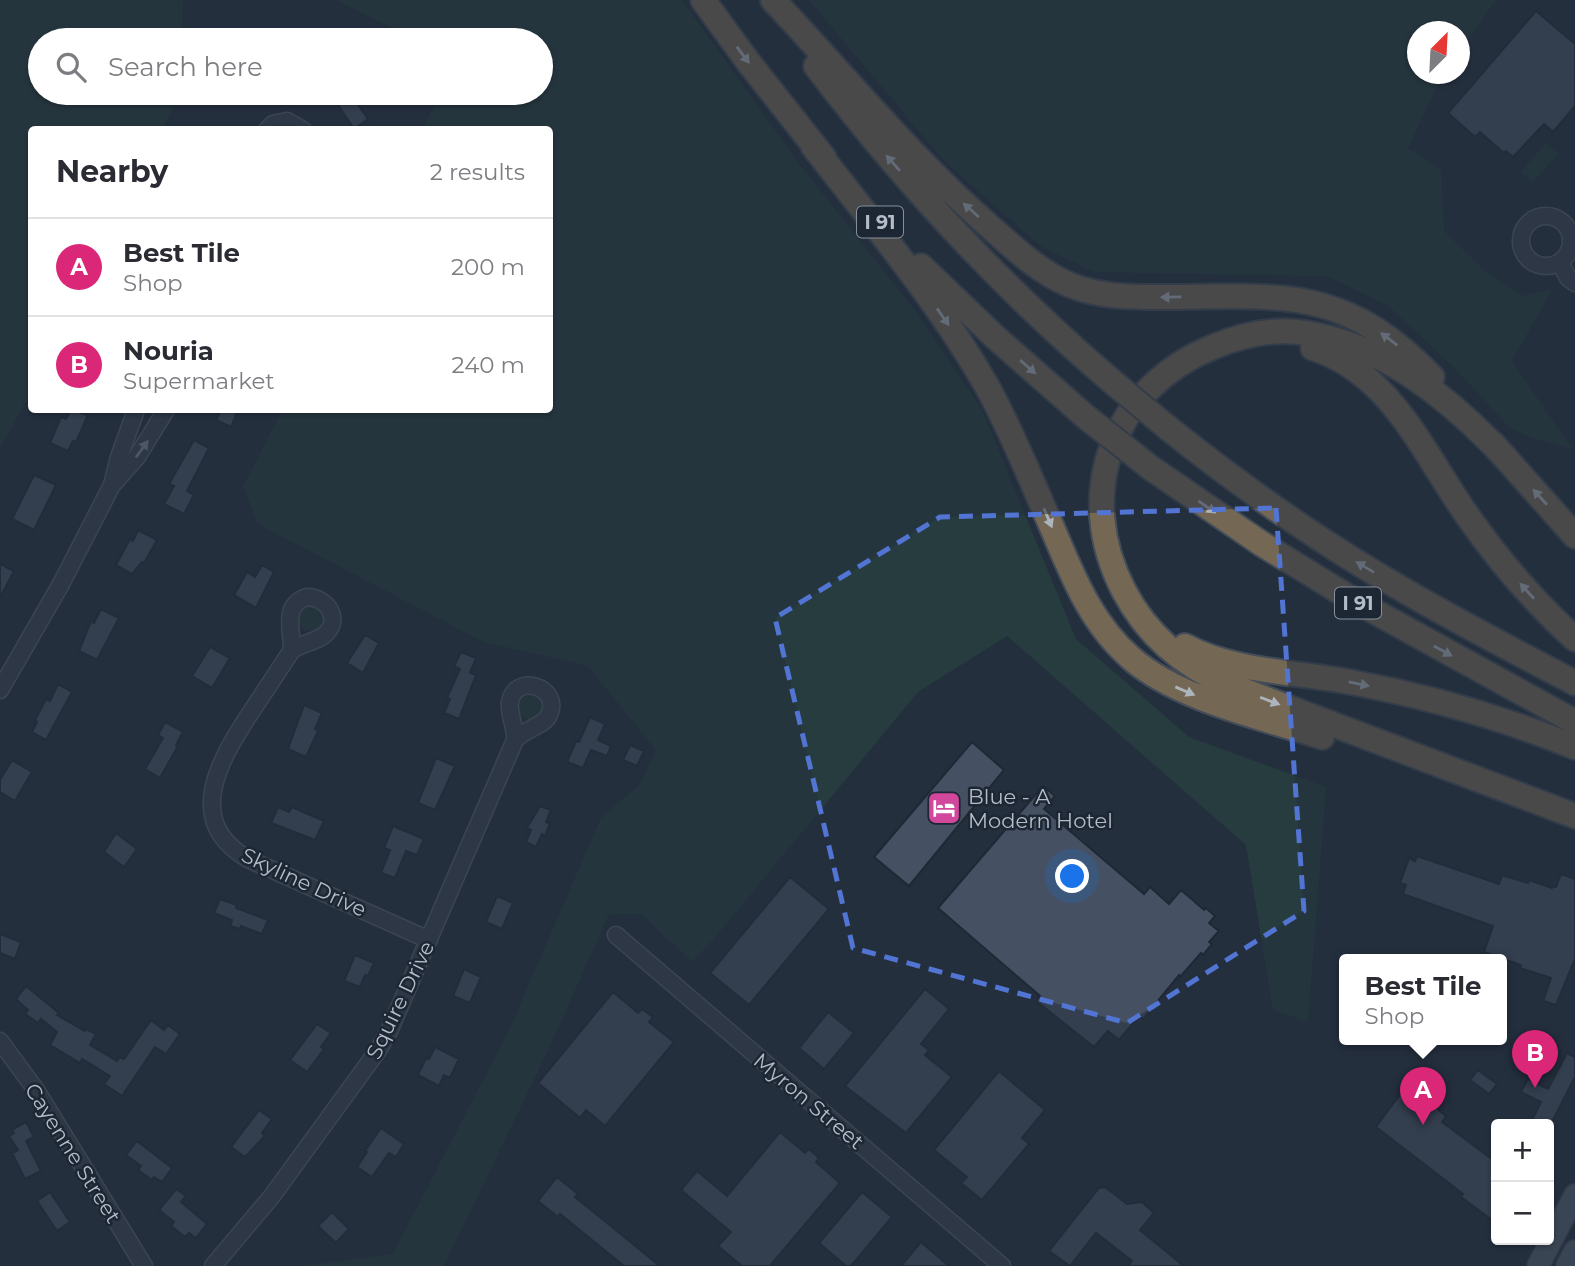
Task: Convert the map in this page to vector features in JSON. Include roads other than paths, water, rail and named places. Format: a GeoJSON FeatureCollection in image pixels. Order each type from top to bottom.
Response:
{"type":"FeatureCollection","features":[{"type":"Feature","properties":{"kind":"highway","name":"I 91"},"geometry":{"type":"LineString","coordinates":[[703,0],[813,146],[884,226],[947,292],[1086,416],[1151,468],[1262,544],[1350,598],[1575,722]]}},
{"type":"Feature","properties":{"kind":"highway","name":"I 91"},"geometry":{"type":"LineString","coordinates":[[770,0],[846,106],[912,185],[1019,297],[1115,384],[1235,480],[1331,546],[1454,618],[1575,684]]}},
{"type":"Feature","properties":{"kind":"highway"},"geometry":{"type":"LineString","coordinates":[[770,0],[929,170],[969,208],[1043,270],[1084,290],[1114,296],[1265,296],[1304,300],[1333,307],[1374,328],[1409,355],[1575,536]]}},
{"type":"Feature","properties":{"kind":"highway"},"geometry":{"type":"LineString","coordinates":[[813,146],[924,290],[968,354],[1011,432],[1085,601],[1107,635],[1134,661],[1168,683],[1194,695],[1575,817]]}},
{"type":"Feature","properties":{"kind":"highway"},"geometry":{"type":"LineString","coordinates":[[1505,457],[1433,391],[1398,368],[1353,346],[1318,335],[1279,331],[1244,336],[1180,362],[1153,383],[1132,406],[1113,443],[1104,472],[1101,499],[1103,528],[1113,566],[1129,600],[1145,624],[1172,652],[1201,672],[1228,685],[1575,817]]}},
{"type":"Feature","properties":{"kind":"highway"},"geometry":{"type":"LineString","coordinates":[[1213,347],[1255,340],[1290,342],[1326,353],[1365,375],[1400,413],[1454,497],[1500,559],[1575,639]]}},
{"type":"Feature","properties":{"kind":"highway"},"geometry":{"type":"LineString","coordinates":[[1113,566],[1131,598],[1150,621],[1173,639],[1209,657],[1425,698],[1575,747]]}},
{"type":"Feature","properties":{"kind":"main road"},"geometry":{"type":"LineString","coordinates":[[1538,1266],[1575,1195]]}},
{"type":"Feature","properties":{"kind":"main road"},"geometry":{"type":"LineString","coordinates":[[1567,1266],[1575,1251]]}},
{"type":"Feature","properties":{"kind":"street"},"geometry":{"type":"LineString","coordinates":[[271,126],[287,121],[296,126]]}},
{"type":"Feature","properties":{"kind":"street"},"geometry":{"type":"LineString","coordinates":[[1560,262],[1568,278],[1575,283]]}},
{"type":"Feature","properties":{"kind":"street"},"geometry":{"type":"LineString","coordinates":[[0,690],[61,584],[112,485],[135,413]]}},
{"type":"Feature","properties":{"kind":"street"},"geometry":{"type":"LineString","coordinates":[[112,485],[137,457],[164,413]]}},
{"type":"Feature","properties":{"kind":"street","name":"Skyline Drive"},"geometry":{"type":"LineString","coordinates":[[292,650],[224,756],[217,773],[212,800],[216,825],[228,843],[248,859],[429,940]]}},
{"type":"Feature","properties":{"kind":"street","name":"Squire Drive"},"geometry":{"type":"LineString","coordinates":[[213,1266],[272,1196],[370,1063],[390,1029],[515,740]]}},
{"type":"Feature","properties":{"kind":"street","name":"Myron Street"},"geometry":{"type":"LineString","coordinates":[[616,935],[1001,1265]]}},
{"type":"Feature","properties":{"kind":"street","name":"Cayenne Street"},"geometry":{"type":"LineString","coordinates":[[0,1041],[36,1090],[144,1266]]}},
{"type":"Feature","properties":{"kind":"place","name":"Blue - A Modern Hotel"},"geometry":{"type":"Point","coordinates":[944,808]}},
{"type":"Feature","properties":{"kind":"place","name":"Nouria"},"geometry":{"type":"Point","coordinates":[1535,1088]}},
{"type":"Feature","properties":{"kind":"place","name":"Best Tile"},"geometry":{"type":"Point","coordinates":[1423,1125]}}]}
